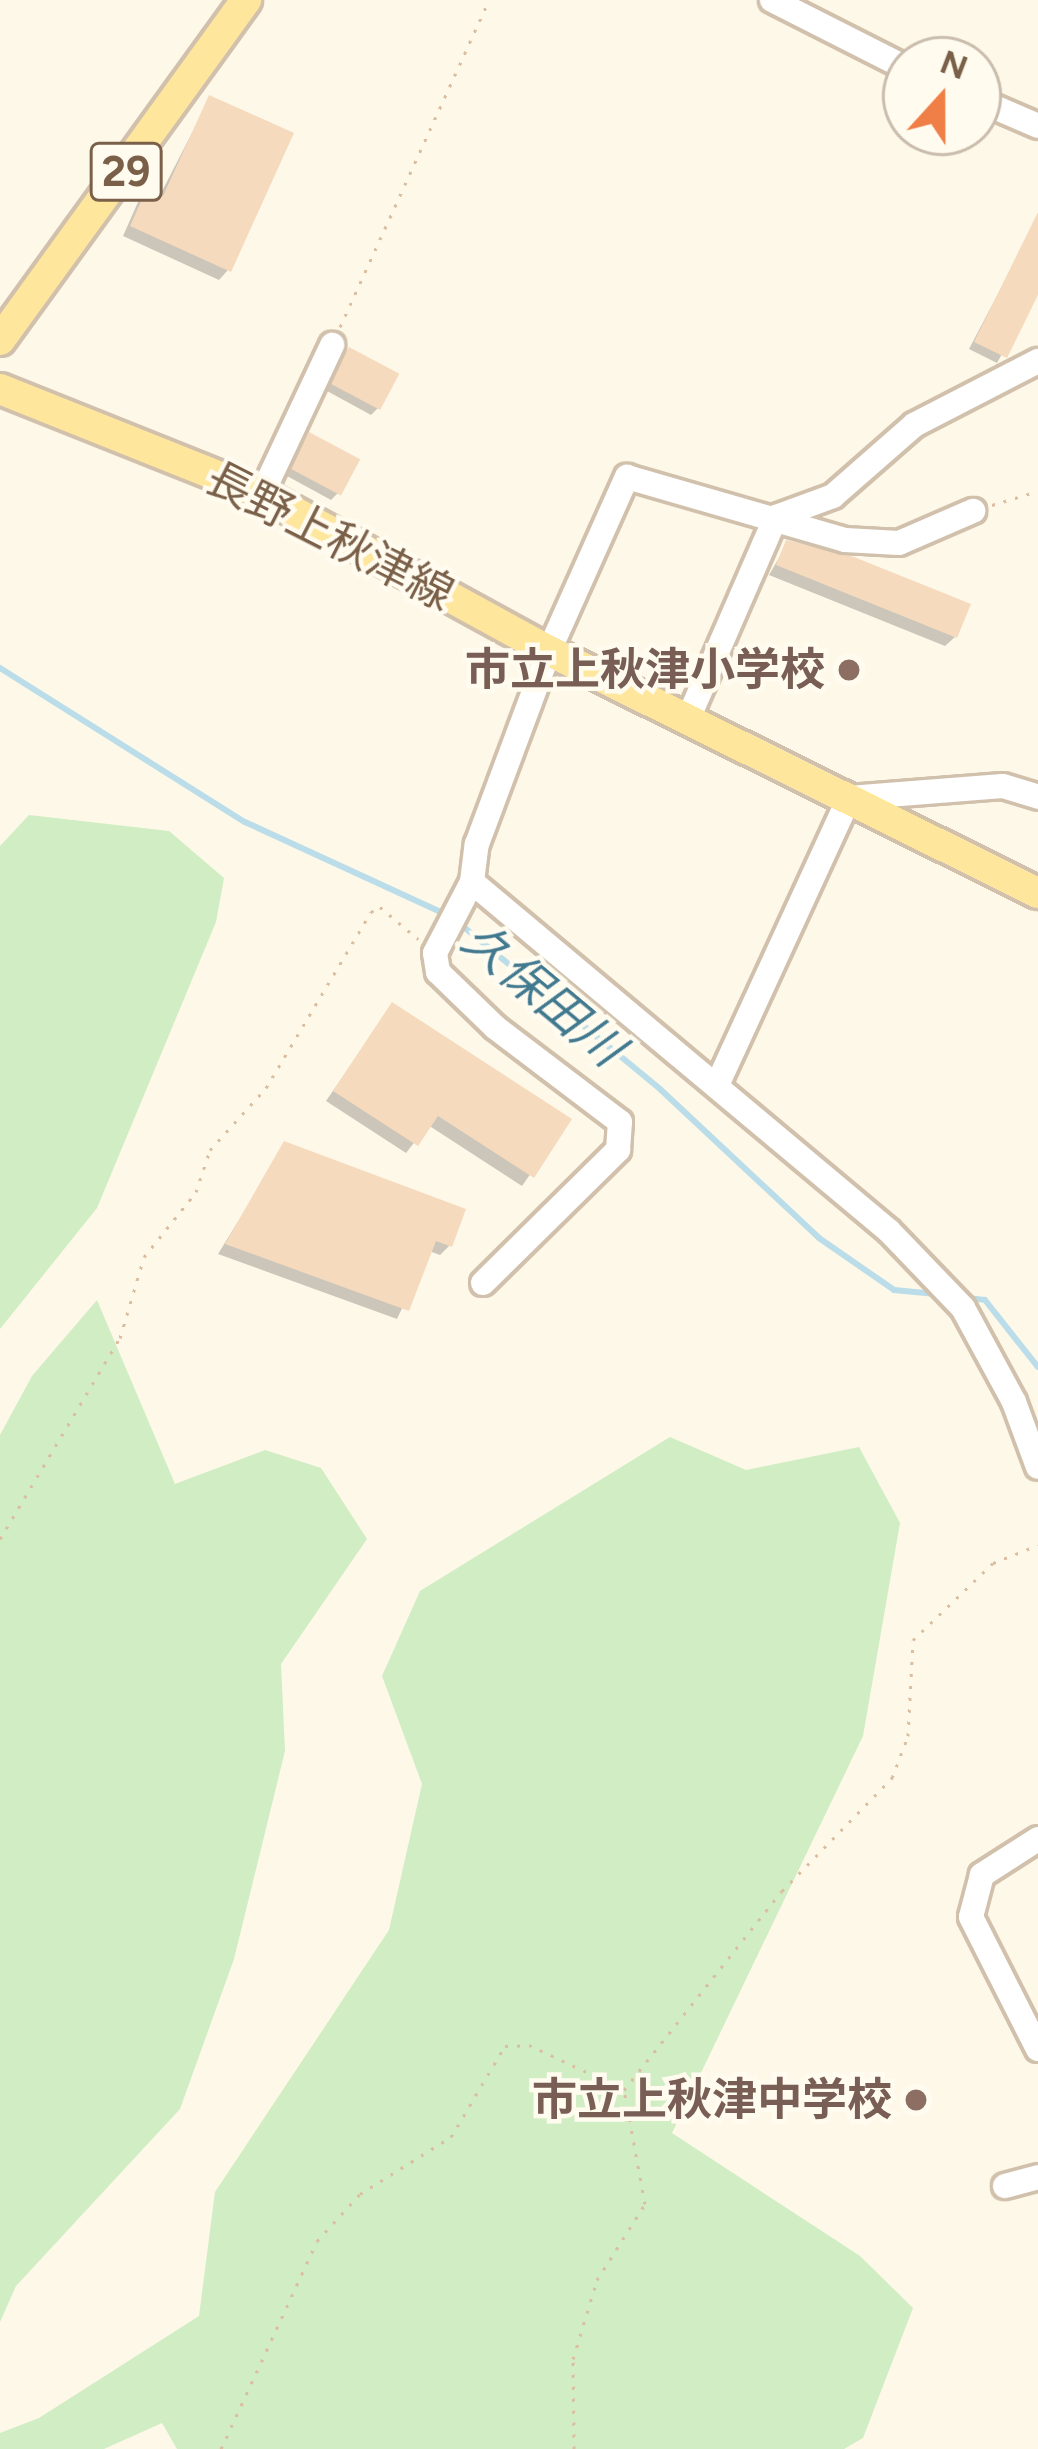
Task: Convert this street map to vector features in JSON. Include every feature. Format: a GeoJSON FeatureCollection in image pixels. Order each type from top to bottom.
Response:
{"type":"FeatureCollection","features":[{"type":"Feature","properties":{"kind":"main road","name":"29"},"geometry":{"type":"LineString","coordinates":[[0,340],[246,0]]}},
{"type":"Feature","properties":{"kind":"main road","name":"長野上秋津線"},"geometry":{"type":"LineString","coordinates":[[0,389],[262,494],[549,651],[1038,893]]}},
{"type":"Feature","properties":{"kind":"street"},"geometry":{"type":"LineString","coordinates":[[772,0],[882,56]]}},
{"type":"Feature","properties":{"kind":"street"},"geometry":{"type":"LineString","coordinates":[[1002,110],[1038,126]]}},
{"type":"Feature","properties":{"kind":"street"},"geometry":{"type":"LineString","coordinates":[[262,494],[332,345]]}},
{"type":"Feature","properties":{"kind":"street"},"geometry":{"type":"LineString","coordinates":[[688,719],[776,517],[833,496],[931,414],[1038,362]]}},
{"type":"Feature","properties":{"kind":"street"},"geometry":{"type":"LineString","coordinates":[[483,1282],[618,1150],[620,1122],[495,1027],[438,973],[435,952],[472,882],[477,844],[549,651],[627,477],[845,541],[899,543],[974,511]]}},
{"type":"Feature","properties":{"kind":"street"},"geometry":{"type":"LineString","coordinates":[[718,1083],[849,798],[1003,786],[1038,797]]}},
{"type":"Feature","properties":{"kind":"street"},"geometry":{"type":"LineString","coordinates":[[472,882],[718,1083],[889,1231],[963,1308],[1014,1402],[1038,1467]]}},
{"type":"Feature","properties":{"kind":"street"},"geometry":{"type":"LineString","coordinates":[[1038,1839],[982,1875],[971,1917],[1038,2049]]}},
{"type":"Feature","properties":{"kind":"street"},"geometry":{"type":"LineString","coordinates":[[1005,2186],[1038,2177]]}},
{"type":"Feature","properties":{"kind":"path"},"geometry":{"type":"LineString","coordinates":[[332,345],[489,0]]}},
{"type":"Feature","properties":{"kind":"path"},"geometry":{"type":"LineString","coordinates":[[974,511],[1038,491]]}},
{"type":"Feature","properties":{"kind":"path"},"geometry":{"type":"LineString","coordinates":[[0,1540],[121,1338],[144,1257],[196,1192],[210,1150],[266,1088],[371,912],[380,907],[435,952]]}},
{"type":"Feature","properties":{"kind":"path"},"geometry":{"type":"LineString","coordinates":[[574,2449],[573,2359],[597,2280],[645,2204],[624,2090],[782,1892],[892,1778],[908,1736],[913,1640],[993,1562],[1038,1545]]}},
{"type":"Feature","properties":{"kind":"path"},"geometry":{"type":"LineString","coordinates":[[221,2449],[317,2241],[360,2194],[424,2161],[451,2137],[505,2047],[529,2045],[624,2090]]}},
{"type":"Feature","properties":{"kind":"green space"},"geometry":{"type":"Polygon","coordinates":[[[29,815],[169,831],[224,878],[216,922],[97,1208],[0,1329],[0,846],[29,815]]]}},
{"type":"Feature","properties":{"kind":"green space"},"geometry":{"type":"Polygon","coordinates":[[[97,1300],[175,1484],[265,1450],[321,1468],[367,1539],[281,1664],[285,1751],[234,1959],[180,2109],[16,2286],[0,2322],[0,1435],[32,1376],[97,1300]]]}},
{"type":"Feature","properties":{"kind":"green space"},"geometry":{"type":"Polygon","coordinates":[[[670,1437],[746,1470],[859,1447],[900,1523],[863,1736],[672,2133],[860,2256],[913,2308],[863,2438],[844,2449],[177,2449],[162,2423],[104,2449],[0,2449],[0,2433],[39,2418],[199,2316],[215,2192],[389,1930],[422,1784],[382,1676],[420,1591],[670,1437]]]}},
{"type":"Feature","properties":{"kind":"building"},"geometry":{"type":"Polygon","coordinates":[[[209,95],[294,133],[231,272],[130,226],[147,188],[163,196],[209,95]]]}},
{"type":"Feature","properties":{"kind":"building"},"geometry":{"type":"Polygon","coordinates":[[[1038,212],[1038,295],[1007,358],[974,342],[1038,212]]]}},
{"type":"Feature","properties":{"kind":"building"},"geometry":{"type":"Polygon","coordinates":[[[349,347],[399,374],[380,410],[330,383],[349,347]]]}},
{"type":"Feature","properties":{"kind":"building"},"geometry":{"type":"Polygon","coordinates":[[[309,432],[360,459],[341,495],[290,468],[309,432]]]}},
{"type":"Feature","properties":{"kind":"building"},"geometry":{"type":"Polygon","coordinates":[[[786,540],[854,557],[971,604],[957,638],[776,565],[786,540]]]}},
{"type":"Feature","properties":{"kind":"building"},"geometry":{"type":"Polygon","coordinates":[[[392,1002],[572,1119],[534,1178],[438,1116],[418,1146],[333,1091],[392,1002]]]}},
{"type":"Feature","properties":{"kind":"building"},"geometry":{"type":"Polygon","coordinates":[[[284,1141],[466,1209],[452,1247],[436,1241],[409,1311],[225,1244],[284,1141]]]}},
{"type":"Feature","properties":{"kind":"waterway","name":"久保田川"},"geometry":{"type":"LineString","coordinates":[[0,668],[245,822],[449,916]]}},
{"type":"Feature","properties":{"kind":"waterway","name":"久保田川"},"geometry":{"type":"LineString","coordinates":[[460,924],[660,1089],[819,1238],[894,1290],[936,1294]]}},
{"type":"Feature","properties":{"kind":"waterway","name":"久保田川"},"geometry":{"type":"LineString","coordinates":[[967,1298],[985,1300],[1038,1367]]}},
{"type":"Feature","properties":{"kind":"place","name":"市立上秋津小学校"},"geometry":{"type":"Point","coordinates":[849,670]}},
{"type":"Feature","properties":{"kind":"place","name":"市立上秋津中学校"},"geometry":{"type":"Point","coordinates":[916,2100]}}]}
